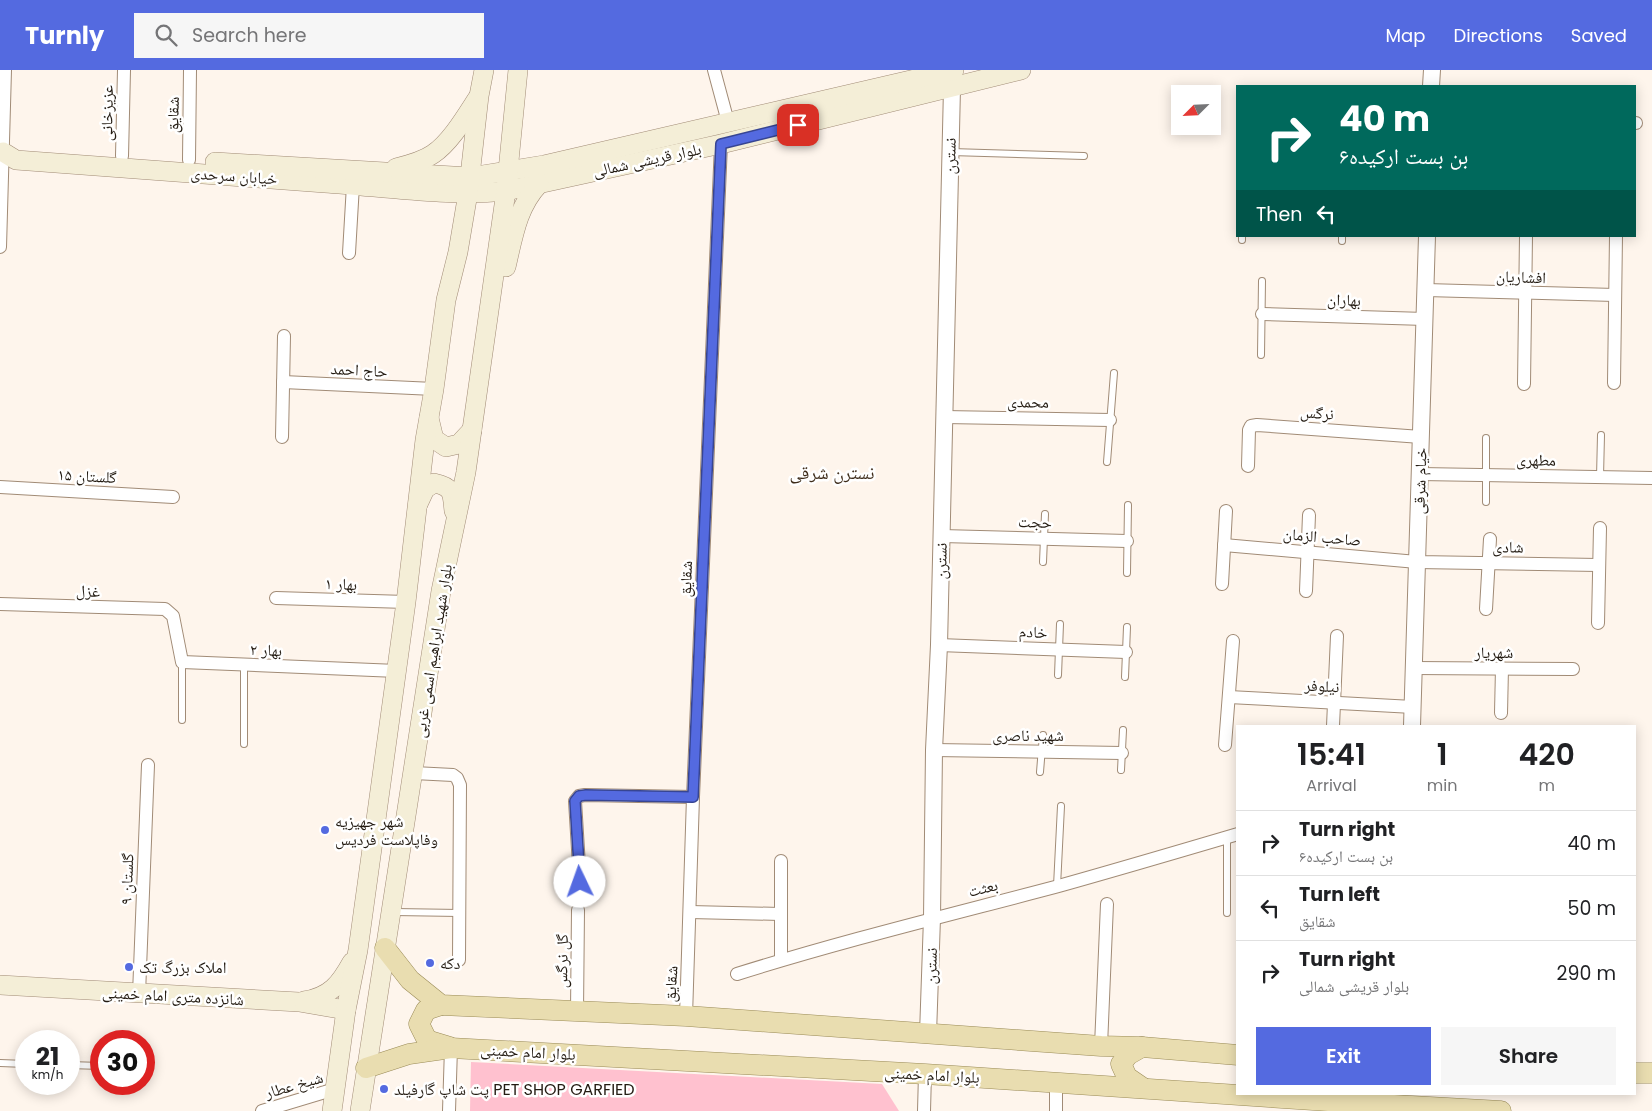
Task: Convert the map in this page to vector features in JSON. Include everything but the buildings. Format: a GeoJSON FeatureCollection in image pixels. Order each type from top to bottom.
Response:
{"type":"FeatureCollection","features":[{"type":"Feature","properties":{"kind":"main road","name":"بلوار شهید ابراهیم اسمی غربی"},"geometry":{"type":"LineString","coordinates":[[332,1111],[346,1010],[358,950],[397,671],[428,417],[434,389],[446,300],[458,252],[469,185],[479,96],[484,70]]}},
{"type":"Feature","properties":{"kind":"main road"},"geometry":{"type":"LineString","coordinates":[[508,172],[518,70]]}},
{"type":"Feature","properties":{"kind":"main road","name":"بلوار قریشی شمالی"},"geometry":{"type":"LineString","coordinates":[[469,185],[508,172],[728,122],[950,75],[1021,70]]}},
{"type":"Feature","properties":{"kind":"main road","name":"بلوار قریشی شمالی"},"geometry":{"type":"LineString","coordinates":[[469,185],[506,190],[721,144],[950,75]]}},
{"type":"Feature","properties":{"kind":"main road"},"geometry":{"type":"LineString","coordinates":[[382,171],[408,165],[434,154],[459,128],[479,96]]}},
{"type":"Feature","properties":{"kind":"main road","name":"خیابان سرحدی"},"geometry":{"type":"LineString","coordinates":[[1,152],[17,150],[382,171],[469,185]]}},
{"type":"Feature","properties":{"kind":"main road","name":"خیابان سرحدی"},"geometry":{"type":"LineString","coordinates":[[1,152],[16,160],[352,185],[469,185]]}},
{"type":"Feature","properties":{"kind":"main road","name":"بلوار شهید ابراهیم اسمی غربی"},"geometry":{"type":"LineString","coordinates":[[360,1111],[441,591],[466,472],[508,172]]}},
{"type":"Feature","properties":{"kind":"main road"},"geometry":{"type":"LineString","coordinates":[[490,302],[502,282],[516,224],[524,204],[531,192],[539,184]]}},
{"type":"Feature","properties":{"kind":"main road"},"geometry":{"type":"LineString","coordinates":[[428,417],[434,439],[446,446],[459,444],[472,430]]}},
{"type":"Feature","properties":{"kind":"main road"},"geometry":{"type":"LineString","coordinates":[[416,510],[426,489],[434,484],[446,485],[452,492],[455,518]]}},
{"type":"Feature","properties":{"kind":"main road"},"geometry":{"type":"LineString","coordinates":[[385,948],[410,980],[440,1005]]}},
{"type":"Feature","properties":{"kind":"main road"},"geometry":{"type":"LineString","coordinates":[[299,1002],[317,999],[326,995],[347,972],[358,950]]}},
{"type":"Feature","properties":{"kind":"main road","name":"شانزده متری امام خمینی"},"geometry":{"type":"LineString","coordinates":[[0,985],[299,1002],[346,1010]]}},
{"type":"Feature","properties":{"kind":"main road"},"geometry":{"type":"LineString","coordinates":[[451,1048],[427,1040],[419,1024],[426,1010],[440,1005],[686,1016],[1236,1055]]}},
{"type":"Feature","properties":{"kind":"main road"},"geometry":{"type":"LineString","coordinates":[[1142,1047],[1128,1056],[1121,1064],[1127,1077],[1143,1088]]}},
{"type":"Feature","properties":{"kind":"main road","name":"بلوار امام خمینی"},"geometry":{"type":"LineString","coordinates":[[366,1068],[410,1054],[451,1048],[1143,1088],[1324,1106],[1501,1111]]}},
{"type":"Feature","properties":{"kind":"main road"},"geometry":{"type":"LineString","coordinates":[[1636,1073],[1652,1073]]}},
{"type":"Feature","properties":{"kind":"street"},"geometry":{"type":"LineString","coordinates":[[0,247],[1,152],[5,70]]}},
{"type":"Feature","properties":{"kind":"street","name":"عزیزخانی"},"geometry":{"type":"LineString","coordinates":[[122,156],[124,70]]}},
{"type":"Feature","properties":{"kind":"street","name":"شقایق"},"geometry":{"type":"LineString","coordinates":[[189,160],[190,70]]}},
{"type":"Feature","properties":{"kind":"street"},"geometry":{"type":"LineString","coordinates":[[714,70],[728,122]]}},
{"type":"Feature","properties":{"kind":"street"},"geometry":{"type":"LineString","coordinates":[[1431,85],[1432,70]]}},
{"type":"Feature","properties":{"kind":"street","name":"نسترن"},"geometry":{"type":"LineString","coordinates":[[928,1034],[932,918],[934,750],[942,536],[950,75]]}},
{"type":"Feature","properties":{"kind":"street","name":"شقایق"},"geometry":{"type":"LineString","coordinates":[[686,1016],[693,797],[721,144]]}},
{"type":"Feature","properties":{"kind":"street"},"geometry":{"type":"LineString","coordinates":[[349,253],[352,185]]}},
{"type":"Feature","properties":{"kind":"street","name":"خیام شرقی"},"geometry":{"type":"LineString","coordinates":[[1412,725],[1427,237]]}},
{"type":"Feature","properties":{"kind":"street"},"geometry":{"type":"LineString","coordinates":[[1524,384],[1526,237]]}},
{"type":"Feature","properties":{"kind":"street"},"geometry":{"type":"LineString","coordinates":[[1614,383],[1616,237]]}},
{"type":"Feature","properties":{"kind":"street","name":"افشاریان"},"geometry":{"type":"LineString","coordinates":[[1426,290],[1615,295]]}},
{"type":"Feature","properties":{"kind":"street","name":"بهاران"},"geometry":{"type":"LineString","coordinates":[[1262,314],[1424,319]]}},
{"type":"Feature","properties":{"kind":"street"},"geometry":{"type":"LineString","coordinates":[[282,437],[284,336]]}},
{"type":"Feature","properties":{"kind":"street","name":"حاج احمد"},"geometry":{"type":"LineString","coordinates":[[283,382],[434,389]]}},
{"type":"Feature","properties":{"kind":"street","name":"محمدی"},"geometry":{"type":"LineString","coordinates":[[944,416],[1110,420]]}},
{"type":"Feature","properties":{"kind":"street","name":"نرگس"},"geometry":{"type":"LineString","coordinates":[[1248,466],[1249,430],[1251,426],[1421,437]]}},
{"type":"Feature","properties":{"kind":"street","name":"مطهری"},"geometry":{"type":"LineString","coordinates":[[1420,474],[1652,478]]}},
{"type":"Feature","properties":{"kind":"street","name":"گلستان ۱۵"},"geometry":{"type":"LineString","coordinates":[[0,487],[172,497]]}},
{"type":"Feature","properties":{"kind":"street"},"geometry":{"type":"LineString","coordinates":[[1222,584],[1226,510]]}},
{"type":"Feature","properties":{"kind":"street"},"geometry":{"type":"LineString","coordinates":[[1306,591],[1309,515]]}},
{"type":"Feature","properties":{"kind":"street"},"geometry":{"type":"LineString","coordinates":[[1598,622],[1600,528]]}},
{"type":"Feature","properties":{"kind":"street","name":"حجت"},"geometry":{"type":"LineString","coordinates":[[942,536],[1127,541]]}},
{"type":"Feature","properties":{"kind":"street"},"geometry":{"type":"LineString","coordinates":[[1486,609],[1490,538]]}},
{"type":"Feature","properties":{"kind":"street","name":"صاحب الزمان"},"geometry":{"type":"LineString","coordinates":[[1224,545],[1417,562]]}},
{"type":"Feature","properties":{"kind":"street","name":"شادی"},"geometry":{"type":"LineString","coordinates":[[1417,562],[1598,565]]}},
{"type":"Feature","properties":{"kind":"street","name":"بهار ۱"},"geometry":{"type":"LineString","coordinates":[[276,598],[406,602]]}},
{"type":"Feature","properties":{"kind":"street","name":"غزل"},"geometry":{"type":"LineString","coordinates":[[0,604],[165,609],[173,616],[182,662]]}},
{"type":"Feature","properties":{"kind":"street"},"geometry":{"type":"LineString","coordinates":[[1333,725],[1336,636]]}},
{"type":"Feature","properties":{"kind":"street"},"geometry":{"type":"LineString","coordinates":[[1225,745],[1233,641]]}},
{"type":"Feature","properties":{"kind":"street","name":"خادم"},"geometry":{"type":"LineString","coordinates":[[939,644],[1126,652]]}},
{"type":"Feature","properties":{"kind":"street","name":"بهار ۲"},"geometry":{"type":"LineString","coordinates":[[182,662],[397,671]]}},
{"type":"Feature","properties":{"kind":"street","name":"شهریار"},"geometry":{"type":"LineString","coordinates":[[1414,668],[1573,669]]}},
{"type":"Feature","properties":{"kind":"street"},"geometry":{"type":"LineString","coordinates":[[1501,713],[1502,668]]}},
{"type":"Feature","properties":{"kind":"street","name":"نیلوفر"},"geometry":{"type":"LineString","coordinates":[[1228,697],[1413,708]]}},
{"type":"Feature","properties":{"kind":"street","name":"شهید ناصری"},"geometry":{"type":"LineString","coordinates":[[934,750],[1122,753]]}},
{"type":"Feature","properties":{"kind":"street","name":"گلستان ۹"},"geometry":{"type":"LineString","coordinates":[[139,994],[148,764]]}},
{"type":"Feature","properties":{"kind":"street"},"geometry":{"type":"LineString","coordinates":[[414,773],[453,775],[457,778],[460,785],[460,960]]}},
{"type":"Feature","properties":{"kind":"street"},"geometry":{"type":"LineString","coordinates":[[580,882],[575,801],[579,796],[693,797]]}},
{"type":"Feature","properties":{"kind":"street","name":"بعثت"},"geometry":{"type":"LineString","coordinates":[[737,974],[781,960],[1057,886],[1232,836]]}},
{"type":"Feature","properties":{"kind":"street"},"geometry":{"type":"LineString","coordinates":[[781,861],[781,960]]}},
{"type":"Feature","properties":{"kind":"street"},"geometry":{"type":"LineString","coordinates":[[1101,1046],[1107,904]]}},
{"type":"Feature","properties":{"kind":"street","name":"گل نرگس"},"geometry":{"type":"LineString","coordinates":[[577,1011],[578,910]]}},
{"type":"Feature","properties":{"kind":"street"},"geometry":{"type":"LineString","coordinates":[[690,912],[780,914]]}},
{"type":"Feature","properties":{"kind":"street"},"geometry":{"type":"LineString","coordinates":[[449,1111],[451,1048]]}},
{"type":"Feature","properties":{"kind":"street"},"geometry":{"type":"LineString","coordinates":[[924,1111],[925,1074]]}},
{"type":"Feature","properties":{"kind":"street"},"geometry":{"type":"LineString","coordinates":[[1056,1083],[1056,1111]]}},
{"type":"Feature","properties":{"kind":"street","name":"شیخ عطار"},"geometry":{"type":"LineString","coordinates":[[262,1111],[336,1090]]}},
{"type":"Feature","properties":{"kind":"lane"},"geometry":{"type":"LineString","coordinates":[[950,152],[1084,156]]}},
{"type":"Feature","properties":{"kind":"lane"},"geometry":{"type":"LineString","coordinates":[[1261,354],[1262,280]]}},
{"type":"Feature","properties":{"kind":"lane"},"geometry":{"type":"LineString","coordinates":[[1107,462],[1114,373]]}},
{"type":"Feature","properties":{"kind":"lane"},"geometry":{"type":"LineString","coordinates":[[1600,477],[1601,435]]}},
{"type":"Feature","properties":{"kind":"lane"},"geometry":{"type":"LineString","coordinates":[[1486,438],[1486,502]]}},
{"type":"Feature","properties":{"kind":"lane"},"geometry":{"type":"LineString","coordinates":[[1127,573],[1128,504]]}},
{"type":"Feature","properties":{"kind":"lane"},"geometry":{"type":"LineString","coordinates":[[1043,562],[1045,514]]}},
{"type":"Feature","properties":{"kind":"lane"},"geometry":{"type":"LineString","coordinates":[[1058,675],[1060,624]]}},
{"type":"Feature","properties":{"kind":"lane"},"geometry":{"type":"LineString","coordinates":[[1125,677],[1127,627]]}},
{"type":"Feature","properties":{"kind":"lane"},"geometry":{"type":"LineString","coordinates":[[182,662],[182,720]]}},
{"type":"Feature","properties":{"kind":"lane"},"geometry":{"type":"LineString","coordinates":[[244,665],[244,744]]}},
{"type":"Feature","properties":{"kind":"lane"},"geometry":{"type":"LineString","coordinates":[[1121,770],[1123,730]]}},
{"type":"Feature","properties":{"kind":"lane"},"geometry":{"type":"LineString","coordinates":[[1040,772],[1043,735]]}},
{"type":"Feature","properties":{"kind":"lane"},"geometry":{"type":"LineString","coordinates":[[1057,886],[1061,806]]}},
{"type":"Feature","properties":{"kind":"lane"},"geometry":{"type":"LineString","coordinates":[[1227,913],[1232,836]]}},
{"type":"Feature","properties":{"kind":"lane"},"geometry":{"type":"LineString","coordinates":[[390,912],[460,913]]}},
{"type":"Feature","properties":{"kind":"lane"},"geometry":{"type":"LineString","coordinates":[[0,1063],[15,1064]]}},
{"type":"Feature","properties":{"kind":"shaded area"},"geometry":{"type":"Polygon","coordinates":[[[471,1062],[882,1084],[899,1111],[470,1111],[471,1062]]]}},
{"type":"Feature","properties":{"kind":"place","name":"شهر جهیزیه وفاپلاست فردیس"},"geometry":{"type":"Point","coordinates":[325,830]}},
{"type":"Feature","properties":{"kind":"place","name":"دکه"},"geometry":{"type":"Point","coordinates":[430,963]}},
{"type":"Feature","properties":{"kind":"place","name":"املاک بزرگ تک"},"geometry":{"type":"Point","coordinates":[129,967]}},
{"type":"Feature","properties":{"kind":"place","name":"پت شاپ گارفیلد PET SHOP GARFIED"},"geometry":{"type":"Point","coordinates":[384,1089]}},
{"type":"Feature","properties":{"kind":"district","name":"نسترن شرقی"},"geometry":{"type":"Point","coordinates":[832,472]}},
{"type":"Feature","properties":{"kind":"route"},"geometry":{"type":"LineString","coordinates":[[580,882],[575,801],[579,796],[693,797],[721,144],[798,125]]}}]}
